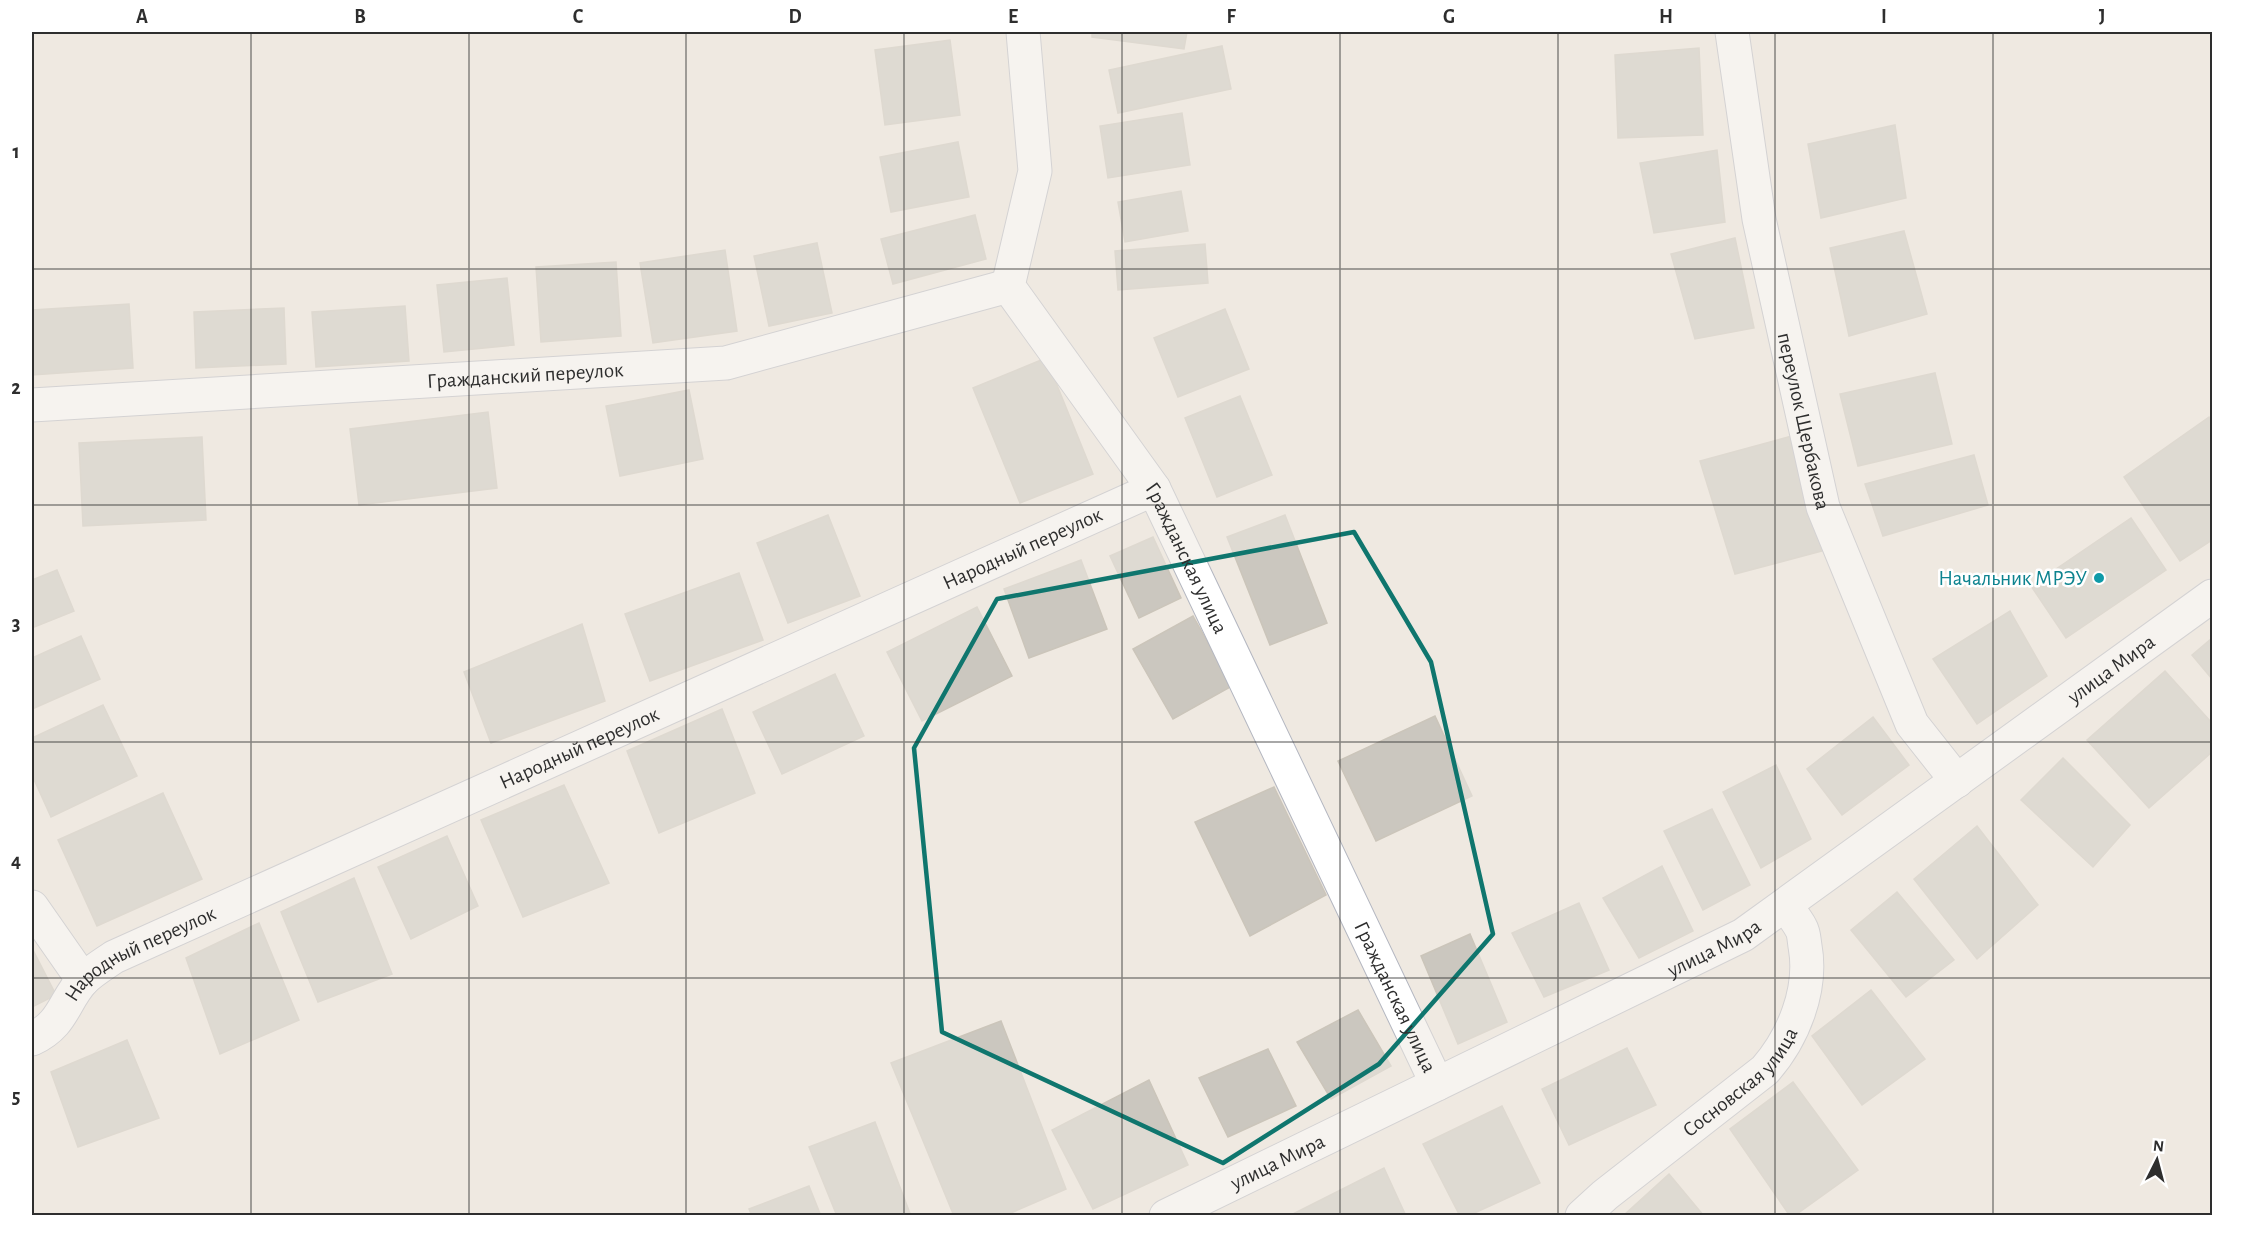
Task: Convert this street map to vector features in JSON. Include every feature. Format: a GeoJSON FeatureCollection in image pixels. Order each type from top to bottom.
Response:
{"type":"FeatureCollection","features":[{"type":"Feature","properties":{"kind":"street"},"geometry":{"type":"LineString","coordinates":[[1008,286],[1035,171],[1023,32]]}},
{"type":"Feature","properties":{"kind":"street","name":"переулок Щербакова"},"geometry":{"type":"LineString","coordinates":[[1732,32],[1760,219],[1823,507],[1912,724],[1957,781]]}},
{"type":"Feature","properties":{"kind":"street","name":"Гражданский переулок"},"geometry":{"type":"LineString","coordinates":[[32,405],[726,363],[1008,286]]}},
{"type":"Feature","properties":{"kind":"street","name":"Гражданская улица"},"geometry":{"type":"LineString","coordinates":[[1008,286],[1154,489],[1437,1084]]}},
{"type":"Feature","properties":{"kind":"street","name":"Народный переулок"},"geometry":{"type":"LineString","coordinates":[[32,1039],[41,1035],[56,1022],[83,980],[114,957],[1154,489]]}},
{"type":"Feature","properties":{"kind":"street","name":"улица Мира"},"geometry":{"type":"LineString","coordinates":[[1166,1215],[1743,935],[2212,596]]}},
{"type":"Feature","properties":{"kind":"street","name":"Сосновская улица"},"geometry":{"type":"LineString","coordinates":[[1582,1215],[1765,1071],[1777,1056],[1798,1013],[1808,961],[1802,929],[1785,905]]}},
{"type":"Feature","properties":{"kind":"street"},"geometry":{"type":"LineString","coordinates":[[32,907],[83,980]]}},
{"type":"Feature","properties":{"kind":"highlighted area"},"geometry":{"type":"Polygon","coordinates":[[[1354,532],[1431,662],[1493,934],[1379,1064],[1223,1163],[942,1032],[914,748],[997,599],[1354,532]]]}},
{"type":"Feature","properties":{"kind":"building"},"geometry":{"type":"Polygon","coordinates":[[[1092,32],[1187,32],[1184,49],[1092,37],[1092,32]]]}},
{"type":"Feature","properties":{"kind":"building"},"geometry":{"type":"Polygon","coordinates":[[[950,40],[960,115],[885,125],[875,50],[950,40]]]}},
{"type":"Feature","properties":{"kind":"building"},"geometry":{"type":"Polygon","coordinates":[[[1222,46],[1231,89],[1118,113],[1109,70],[1222,46]]]}},
{"type":"Feature","properties":{"kind":"building"},"geometry":{"type":"Polygon","coordinates":[[[1699,48],[1703,135],[1618,138],[1615,55],[1699,48]]]}},
{"type":"Feature","properties":{"kind":"building"},"geometry":{"type":"Polygon","coordinates":[[[1182,113],[1190,165],[1108,178],[1100,126],[1182,113]]]}},
{"type":"Feature","properties":{"kind":"building"},"geometry":{"type":"Polygon","coordinates":[[[1895,125],[1906,198],[1821,218],[1808,144],[1895,125]]]}},
{"type":"Feature","properties":{"kind":"building"},"geometry":{"type":"Polygon","coordinates":[[[958,142],[969,197],[891,212],[880,157],[958,142]]]}},
{"type":"Feature","properties":{"kind":"building"},"geometry":{"type":"Polygon","coordinates":[[[1717,150],[1725,222],[1654,233],[1640,163],[1717,150]]]}},
{"type":"Feature","properties":{"kind":"building"},"geometry":{"type":"Polygon","coordinates":[[[1181,191],[1188,231],[1125,242],[1118,202],[1181,191]]]}},
{"type":"Feature","properties":{"kind":"building"},"geometry":{"type":"Polygon","coordinates":[[[975,215],[986,259],[893,284],[881,239],[975,215]]]}},
{"type":"Feature","properties":{"kind":"building"},"geometry":{"type":"Polygon","coordinates":[[[1904,231],[1927,314],[1849,336],[1830,248],[1904,231]]]}},
{"type":"Feature","properties":{"kind":"building"},"geometry":{"type":"Polygon","coordinates":[[[1735,238],[1754,328],[1695,339],[1671,254],[1735,238]]]}},
{"type":"Feature","properties":{"kind":"building"},"geometry":{"type":"Polygon","coordinates":[[[817,243],[832,313],[769,326],[754,256],[817,243]]]}},
{"type":"Feature","properties":{"kind":"building"},"geometry":{"type":"Polygon","coordinates":[[[1205,244],[1208,283],[1118,290],[1115,251],[1205,244]]]}},
{"type":"Feature","properties":{"kind":"building"},"geometry":{"type":"Polygon","coordinates":[[[725,250],[737,331],[653,343],[640,263],[725,250]]]}},
{"type":"Feature","properties":{"kind":"building"},"geometry":{"type":"Polygon","coordinates":[[[616,262],[621,336],[541,342],[536,267],[616,262]]]}},
{"type":"Feature","properties":{"kind":"building"},"geometry":{"type":"Polygon","coordinates":[[[507,278],[514,345],[444,352],[437,285],[507,278]]]}},
{"type":"Feature","properties":{"kind":"building"},"geometry":{"type":"Polygon","coordinates":[[[129,304],[133,368],[32,375],[32,310],[129,304]]]}},
{"type":"Feature","properties":{"kind":"building"},"geometry":{"type":"Polygon","coordinates":[[[405,306],[409,361],[316,367],[312,312],[405,306]]]}},
{"type":"Feature","properties":{"kind":"building"},"geometry":{"type":"Polygon","coordinates":[[[284,308],[286,364],[196,368],[194,312],[284,308]]]}},
{"type":"Feature","properties":{"kind":"building"},"geometry":{"type":"Polygon","coordinates":[[[1225,309],[1249,369],[1178,397],[1154,338],[1225,309]]]}},
{"type":"Feature","properties":{"kind":"building"},"geometry":{"type":"Polygon","coordinates":[[[1046,358],[1093,474],[1020,503],[973,388],[1046,358]]]}},
{"type":"Feature","properties":{"kind":"building"},"geometry":{"type":"Polygon","coordinates":[[[1935,373],[1952,444],[1858,466],[1840,394],[1935,373]]]}},
{"type":"Feature","properties":{"kind":"building"},"geometry":{"type":"Polygon","coordinates":[[[689,390],[703,459],[620,476],[606,406],[689,390]]]}},
{"type":"Feature","properties":{"kind":"building"},"geometry":{"type":"Polygon","coordinates":[[[1240,396],[1272,475],[1217,497],[1185,418],[1240,396]]]}},
{"type":"Feature","properties":{"kind":"building"},"geometry":{"type":"Polygon","coordinates":[[[488,412],[497,488],[359,505],[350,429],[488,412]]]}},
{"type":"Feature","properties":{"kind":"building"},"geometry":{"type":"Polygon","coordinates":[[[2209,417],[2212,423],[2212,540],[2180,561],[2124,477],[2209,417]]]}},
{"type":"Feature","properties":{"kind":"building"},"geometry":{"type":"Polygon","coordinates":[[[1792,436],[1822,551],[1735,574],[1700,461],[1792,436]]]}},
{"type":"Feature","properties":{"kind":"building"},"geometry":{"type":"Polygon","coordinates":[[[202,437],[206,520],[83,526],[79,443],[202,437]]]}},
{"type":"Feature","properties":{"kind":"building"},"geometry":{"type":"Polygon","coordinates":[[[1974,455],[1988,505],[1883,536],[1865,484],[1974,455]]]}},
{"type":"Feature","properties":{"kind":"building"},"geometry":{"type":"Polygon","coordinates":[[[828,515],[860,596],[788,623],[757,543],[828,515]]]}},
{"type":"Feature","properties":{"kind":"building"},"geometry":{"type":"Polygon","coordinates":[[[1285,515],[1327,623],[1270,645],[1227,537],[1285,515]]]}},
{"type":"Feature","properties":{"kind":"building","name":"Начальник МРЭУ"},"geometry":{"type":"Polygon","coordinates":[[[2131,518],[2166,570],[2066,638],[2031,586],[2131,518]]]}},
{"type":"Feature","properties":{"kind":"building"},"geometry":{"type":"Polygon","coordinates":[[[1153,537],[1181,598],[1139,618],[1110,556],[1153,537]]]}},
{"type":"Feature","properties":{"kind":"building"},"geometry":{"type":"Polygon","coordinates":[[[1081,560],[1107,629],[1029,658],[1004,589],[1081,560]]]}},
{"type":"Feature","properties":{"kind":"building"},"geometry":{"type":"Polygon","coordinates":[[[57,570],[74,611],[32,628],[32,580],[57,570]]]}},
{"type":"Feature","properties":{"kind":"building"},"geometry":{"type":"Polygon","coordinates":[[[739,573],[763,640],[650,681],[625,614],[739,573]]]}},
{"type":"Feature","properties":{"kind":"building"},"geometry":{"type":"Polygon","coordinates":[[[977,607],[1012,676],[922,721],[887,652],[977,607]]]}},
{"type":"Feature","properties":{"kind":"building"},"geometry":{"type":"Polygon","coordinates":[[[2010,611],[2047,676],[1977,724],[1933,659],[2010,611]]]}},
{"type":"Feature","properties":{"kind":"building"},"geometry":{"type":"Polygon","coordinates":[[[1193,616],[1232,686],[1173,719],[1133,649],[1193,616]]]}},
{"type":"Feature","properties":{"kind":"building"},"geometry":{"type":"Polygon","coordinates":[[[582,624],[605,701],[491,743],[464,672],[582,624]]]}},
{"type":"Feature","properties":{"kind":"building"},"geometry":{"type":"Polygon","coordinates":[[[81,636],[100,679],[32,709],[32,658],[81,636]]]}},
{"type":"Feature","properties":{"kind":"building"},"geometry":{"type":"Polygon","coordinates":[[[2212,638],[2212,679],[2192,655],[2212,638]]]}},
{"type":"Feature","properties":{"kind":"building"},"geometry":{"type":"Polygon","coordinates":[[[2165,671],[2212,723],[2212,752],[2149,808],[2087,740],[2165,671]]]}},
{"type":"Feature","properties":{"kind":"building"},"geometry":{"type":"Polygon","coordinates":[[[835,674],[864,736],[782,774],[753,712],[835,674]]]}},
{"type":"Feature","properties":{"kind":"building"},"geometry":{"type":"Polygon","coordinates":[[[103,705],[137,776],[51,817],[32,775],[32,738],[103,705]]]}},
{"type":"Feature","properties":{"kind":"building"},"geometry":{"type":"Polygon","coordinates":[[[722,709],[755,793],[659,833],[627,751],[722,709]]]}},
{"type":"Feature","properties":{"kind":"building"},"geometry":{"type":"Polygon","coordinates":[[[1435,716],[1472,796],[1376,841],[1338,761],[1435,716]]]}},
{"type":"Feature","properties":{"kind":"building"},"geometry":{"type":"Polygon","coordinates":[[[1873,717],[1909,765],[1842,815],[1807,769],[1873,717]]]}},
{"type":"Feature","properties":{"kind":"building"},"geometry":{"type":"Polygon","coordinates":[[[2063,758],[2130,825],[2093,867],[2021,800],[2063,758]]]}},
{"type":"Feature","properties":{"kind":"building"},"geometry":{"type":"Polygon","coordinates":[[[1776,765],[1811,839],[1761,868],[1723,792],[1776,765]]]}},
{"type":"Feature","properties":{"kind":"building"},"geometry":{"type":"Polygon","coordinates":[[[564,785],[609,883],[523,917],[481,820],[564,785]]]}},
{"type":"Feature","properties":{"kind":"building"},"geometry":{"type":"Polygon","coordinates":[[[1274,787],[1326,895],[1250,936],[1195,822],[1274,787]]]}},
{"type":"Feature","properties":{"kind":"building"},"geometry":{"type":"Polygon","coordinates":[[[163,793],[202,879],[97,926],[58,840],[163,793]]]}},
{"type":"Feature","properties":{"kind":"building"},"geometry":{"type":"Polygon","coordinates":[[[1712,809],[1750,885],[1703,910],[1664,831],[1712,809]]]}},
{"type":"Feature","properties":{"kind":"building"},"geometry":{"type":"Polygon","coordinates":[[[1977,826],[2038,905],[1977,959],[1914,879],[1977,826]]]}},
{"type":"Feature","properties":{"kind":"building"},"geometry":{"type":"Polygon","coordinates":[[[447,836],[478,906],[411,939],[378,867],[447,836]]]}},
{"type":"Feature","properties":{"kind":"building"},"geometry":{"type":"Polygon","coordinates":[[[1662,866],[1693,931],[1639,958],[1603,898],[1662,866]]]}},
{"type":"Feature","properties":{"kind":"building"},"geometry":{"type":"Polygon","coordinates":[[[354,878],[392,974],[318,1002],[281,912],[354,878]]]}},
{"type":"Feature","properties":{"kind":"building"},"geometry":{"type":"Polygon","coordinates":[[[1897,892],[1954,960],[1906,997],[1851,930],[1897,892]]]}},
{"type":"Feature","properties":{"kind":"building"},"geometry":{"type":"Polygon","coordinates":[[[1579,903],[1609,970],[1544,997],[1512,933],[1579,903]]]}},
{"type":"Feature","properties":{"kind":"building"},"geometry":{"type":"Polygon","coordinates":[[[259,923],[299,1020],[220,1054],[186,958],[259,923]]]}},
{"type":"Feature","properties":{"kind":"building"},"geometry":{"type":"Polygon","coordinates":[[[1470,934],[1507,1022],[1458,1044],[1421,956],[1470,934]]]}},
{"type":"Feature","properties":{"kind":"building"},"geometry":{"type":"Polygon","coordinates":[[[32,948],[56,995],[32,1007],[32,948]]]}},
{"type":"Feature","properties":{"kind":"building"},"geometry":{"type":"Polygon","coordinates":[[[1871,990],[1925,1059],[1862,1105],[1812,1036],[1871,990]]]}},
{"type":"Feature","properties":{"kind":"building"},"geometry":{"type":"Polygon","coordinates":[[[1358,1010],[1391,1066],[1331,1099],[1297,1042],[1358,1010]]]}},
{"type":"Feature","properties":{"kind":"building"},"geometry":{"type":"Polygon","coordinates":[[[1001,1021],[1066,1189],[1004,1216],[954,1216],[891,1063],[1001,1021]]]}},
{"type":"Feature","properties":{"kind":"building"},"geometry":{"type":"Polygon","coordinates":[[[127,1040],[159,1118],[78,1147],[51,1072],[127,1040]]]}},
{"type":"Feature","properties":{"kind":"building"},"geometry":{"type":"Polygon","coordinates":[[[1627,1048],[1656,1105],[1569,1145],[1542,1089],[1627,1048]]]}},
{"type":"Feature","properties":{"kind":"building"},"geometry":{"type":"Polygon","coordinates":[[[1268,1049],[1296,1106],[1228,1137],[1199,1078],[1268,1049]]]}},
{"type":"Feature","properties":{"kind":"building"},"geometry":{"type":"Polygon","coordinates":[[[1149,1080],[1188,1165],[1093,1209],[1052,1130],[1149,1080]]]}},
{"type":"Feature","properties":{"kind":"building"},"geometry":{"type":"Polygon","coordinates":[[[1793,1082],[1858,1170],[1794,1216],[1790,1216],[1730,1129],[1793,1082]]]}},
{"type":"Feature","properties":{"kind":"building"},"geometry":{"type":"Polygon","coordinates":[[[1502,1106],[1540,1183],[1468,1216],[1460,1216],[1423,1144],[1502,1106]]]}},
{"type":"Feature","properties":{"kind":"building"},"geometry":{"type":"Polygon","coordinates":[[[875,1122],[911,1216],[837,1216],[809,1147],[875,1122]]]}},
{"type":"Feature","properties":{"kind":"building"},"geometry":{"type":"Polygon","coordinates":[[[1384,1168],[1406,1216],[1289,1216],[1384,1168]]]}},
{"type":"Feature","properties":{"kind":"building"},"geometry":{"type":"Polygon","coordinates":[[[1669,1174],[1704,1216],[1624,1215],[1669,1174]]]}},
{"type":"Feature","properties":{"kind":"building"},"geometry":{"type":"Polygon","coordinates":[[[809,1186],[821,1216],[752,1216],[749,1209],[809,1186]]]}},
{"type":"Feature","properties":{"kind":"place","name":"Начальник МРЭУ"},"geometry":{"type":"Point","coordinates":[2099,578]}}]}
